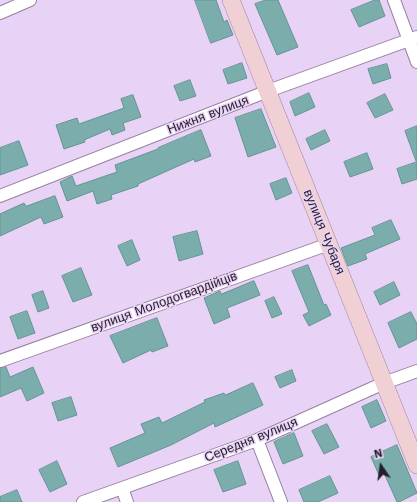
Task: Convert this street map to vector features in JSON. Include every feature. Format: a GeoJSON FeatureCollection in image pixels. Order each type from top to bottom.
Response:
{"type":"FeatureCollection","features":[{"type":"Feature","properties":{"kind":"street"},"geometry":{"type":"LineString","coordinates":[[0,13],[30,0]]}},
{"type":"Feature","properties":{"kind":"street","name":"вулиця Чубаря"},"geometry":{"type":"LineString","coordinates":[[230,0],[268,91],[417,465]]}},
{"type":"Feature","properties":{"kind":"street"},"geometry":{"type":"LineString","coordinates":[[394,0],[413,39],[417,62]]}},
{"type":"Feature","properties":{"kind":"street","name":"Нижня вулиця"},"geometry":{"type":"LineString","coordinates":[[0,196],[268,91],[413,39]]}},
{"type":"Feature","properties":{"kind":"street","name":"вулиця Молодогвардійців"},"geometry":{"type":"LineString","coordinates":[[0,361],[329,244]]}},
{"type":"Feature","properties":{"kind":"street","name":"Середня вулиця"},"geometry":{"type":"LineString","coordinates":[[84,502],[257,440],[384,383],[417,371]]}},
{"type":"Feature","properties":{"kind":"street"},"geometry":{"type":"LineString","coordinates":[[257,440],[281,502]]}},
{"type":"Feature","properties":{"kind":"street"},"geometry":{"type":"LineString","coordinates":[[122,488],[127,502]]}},
{"type":"Feature","properties":{"kind":"building"},"geometry":{"type":"Polygon","coordinates":[[[195,0],[216,0],[224,22],[227,20],[233,35],[211,43],[195,0]]]}},
{"type":"Feature","properties":{"kind":"building"},"geometry":{"type":"Polygon","coordinates":[[[266,0],[278,0],[298,47],[277,55],[255,4],[266,0]]]}},
{"type":"Feature","properties":{"kind":"building"},"geometry":{"type":"Polygon","coordinates":[[[375,0],[379,0],[385,16],[359,27],[351,10],[375,0]]]}},
{"type":"Feature","properties":{"kind":"building"},"geometry":{"type":"Polygon","coordinates":[[[242,63],[247,78],[228,84],[223,70],[242,63]]]}},
{"type":"Feature","properties":{"kind":"building"},"geometry":{"type":"Polygon","coordinates":[[[387,64],[391,78],[373,84],[368,69],[387,64]]]}},
{"type":"Feature","properties":{"kind":"building"},"geometry":{"type":"Polygon","coordinates":[[[190,80],[196,96],[180,101],[174,86],[190,80]]]}},
{"type":"Feature","properties":{"kind":"building"},"geometry":{"type":"Polygon","coordinates":[[[309,93],[315,107],[295,116],[290,102],[309,93]]]}},
{"type":"Feature","properties":{"kind":"building"},"geometry":{"type":"Polygon","coordinates":[[[385,94],[393,110],[375,118],[367,103],[385,94]]]}},
{"type":"Feature","properties":{"kind":"building"},"geometry":{"type":"Polygon","coordinates":[[[133,95],[141,117],[123,123],[125,130],[112,135],[110,129],[84,140],[85,142],[64,149],[56,125],[77,118],[79,124],[124,108],[121,99],[133,95]]]}},
{"type":"Feature","properties":{"kind":"building"},"geometry":{"type":"Polygon","coordinates":[[[261,109],[276,147],[248,157],[235,118],[261,109]]]}},
{"type":"Feature","properties":{"kind":"building"},"geometry":{"type":"Polygon","coordinates":[[[417,126],[417,161],[416,161],[405,131],[417,126]]]}},
{"type":"Feature","properties":{"kind":"building"},"geometry":{"type":"Polygon","coordinates":[[[201,130],[211,156],[195,162],[194,159],[138,184],[138,186],[111,195],[112,199],[97,204],[93,191],[67,201],[60,182],[72,176],[76,186],[117,172],[115,165],[158,149],[201,130]]]}},
{"type":"Feature","properties":{"kind":"building"},"geometry":{"type":"Polygon","coordinates":[[[325,130],[330,141],[311,150],[306,139],[325,130]]]}},
{"type":"Feature","properties":{"kind":"building"},"geometry":{"type":"Polygon","coordinates":[[[19,141],[28,165],[0,175],[0,148],[19,141]]]}},
{"type":"Feature","properties":{"kind":"building"},"geometry":{"type":"Polygon","coordinates":[[[367,153],[373,169],[350,177],[344,162],[367,153]]]}},
{"type":"Feature","properties":{"kind":"building"},"geometry":{"type":"Polygon","coordinates":[[[417,162],[417,179],[402,184],[397,169],[417,162]]]}},
{"type":"Feature","properties":{"kind":"building"},"geometry":{"type":"Polygon","coordinates":[[[286,178],[292,193],[276,200],[270,184],[286,178]]]}},
{"type":"Feature","properties":{"kind":"building"},"geometry":{"type":"Polygon","coordinates":[[[55,196],[63,217],[44,224],[41,217],[0,236],[0,214],[24,203],[26,206],[55,196]]]}},
{"type":"Feature","properties":{"kind":"building"},"geometry":{"type":"Polygon","coordinates":[[[391,220],[400,239],[365,254],[367,259],[348,266],[341,248],[375,235],[372,228],[391,220]]]}},
{"type":"Feature","properties":{"kind":"building"},"geometry":{"type":"Polygon","coordinates":[[[197,231],[203,254],[179,261],[173,237],[197,231]]]}},
{"type":"Feature","properties":{"kind":"building"},"geometry":{"type":"Polygon","coordinates":[[[132,240],[140,260],[127,266],[118,246],[132,240]]]}},
{"type":"Feature","properties":{"kind":"building"},"geometry":{"type":"Polygon","coordinates":[[[308,265],[324,305],[326,304],[331,315],[309,326],[303,315],[309,312],[292,271],[308,265]]]}},
{"type":"Feature","properties":{"kind":"building"},"geometry":{"type":"Polygon","coordinates":[[[81,268],[92,295],[73,302],[62,276],[81,268]]]}},
{"type":"Feature","properties":{"kind":"building"},"geometry":{"type":"Polygon","coordinates":[[[254,281],[260,295],[227,308],[230,317],[214,324],[204,298],[220,291],[221,294],[254,281]]]}},
{"type":"Feature","properties":{"kind":"building"},"geometry":{"type":"Polygon","coordinates":[[[394,282],[400,295],[380,305],[374,292],[394,282]]]}},
{"type":"Feature","properties":{"kind":"building"},"geometry":{"type":"Polygon","coordinates":[[[43,291],[49,308],[38,312],[32,295],[43,291]]]}},
{"type":"Feature","properties":{"kind":"building"},"geometry":{"type":"Polygon","coordinates":[[[274,297],[282,314],[272,318],[265,301],[274,297]]]}},
{"type":"Feature","properties":{"kind":"building"},"geometry":{"type":"Polygon","coordinates":[[[27,311],[35,333],[18,339],[10,317],[27,311]]]}},
{"type":"Feature","properties":{"kind":"building"},"geometry":{"type":"Polygon","coordinates":[[[411,312],[417,324],[417,339],[399,348],[388,323],[411,312]]]}},
{"type":"Feature","properties":{"kind":"building"},"geometry":{"type":"Polygon","coordinates":[[[157,318],[168,346],[152,352],[151,350],[123,363],[110,336],[157,318]]]}},
{"type":"Feature","properties":{"kind":"building"},"geometry":{"type":"Polygon","coordinates":[[[6,367],[10,377],[33,367],[44,393],[27,401],[21,388],[0,397],[0,368],[6,367]]]}},
{"type":"Feature","properties":{"kind":"building"},"geometry":{"type":"Polygon","coordinates":[[[292,370],[296,381],[280,388],[275,377],[292,370]]]}},
{"type":"Feature","properties":{"kind":"building"},"geometry":{"type":"Polygon","coordinates":[[[253,383],[263,405],[215,427],[214,423],[171,445],[118,467],[110,448],[145,433],[141,424],[159,417],[162,423],[205,402],[204,400],[224,393],[225,395],[253,383]]]}},
{"type":"Feature","properties":{"kind":"building"},"geometry":{"type":"Polygon","coordinates":[[[71,397],[77,415],[58,421],[52,403],[71,397]]]}},
{"type":"Feature","properties":{"kind":"building"},"geometry":{"type":"Polygon","coordinates":[[[377,400],[386,421],[371,428],[362,407],[377,400]]]}},
{"type":"Feature","properties":{"kind":"building"},"geometry":{"type":"Polygon","coordinates":[[[327,424],[339,447],[324,454],[312,431],[327,424]]]}},
{"type":"Feature","properties":{"kind":"building"},"geometry":{"type":"Polygon","coordinates":[[[294,433],[303,456],[283,464],[274,442],[294,433]]]}},
{"type":"Feature","properties":{"kind":"building"},"geometry":{"type":"Polygon","coordinates":[[[397,445],[417,493],[399,502],[397,502],[384,473],[379,475],[371,457],[397,445]]]}},
{"type":"Feature","properties":{"kind":"building"},"geometry":{"type":"Polygon","coordinates":[[[57,461],[67,484],[50,492],[39,470],[57,461]]]}},
{"type":"Feature","properties":{"kind":"building"},"geometry":{"type":"Polygon","coordinates":[[[238,461],[246,484],[223,492],[214,470],[238,461]]]}},
{"type":"Feature","properties":{"kind":"building"},"geometry":{"type":"Polygon","coordinates":[[[330,476],[338,493],[318,502],[304,502],[299,490],[330,476]]]}},
{"type":"Feature","properties":{"kind":"building"},"geometry":{"type":"Polygon","coordinates":[[[17,490],[22,502],[0,502],[0,497],[17,490]]]}}]}
